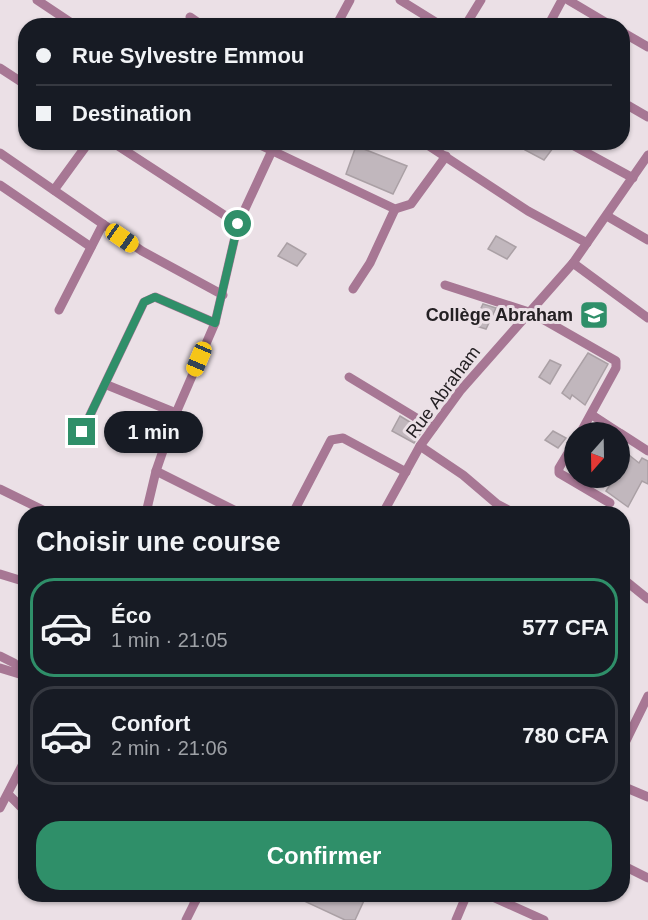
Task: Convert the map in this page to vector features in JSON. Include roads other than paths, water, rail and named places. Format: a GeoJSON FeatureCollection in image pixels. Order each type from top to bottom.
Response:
{"type":"FeatureCollection","features":[{"type":"Feature","properties":{"kind":"street"},"geometry":{"type":"LineString","coordinates":[[37,0],[64,18]]}},
{"type":"Feature","properties":{"kind":"street"},"geometry":{"type":"LineString","coordinates":[[342,18],[350,0]]}},
{"type":"Feature","properties":{"kind":"street"},"geometry":{"type":"LineString","coordinates":[[400,0],[429,18]]}},
{"type":"Feature","properties":{"kind":"street"},"geometry":{"type":"LineString","coordinates":[[470,18],[481,0]]}},
{"type":"Feature","properties":{"kind":"street"},"geometry":{"type":"LineString","coordinates":[[552,18],[562,0]]}},
{"type":"Feature","properties":{"kind":"street"},"geometry":{"type":"LineString","coordinates":[[568,0],[598,18]]}},
{"type":"Feature","properties":{"kind":"street"},"geometry":{"type":"LineString","coordinates":[[630,37],[648,47]]}},
{"type":"Feature","properties":{"kind":"street"},"geometry":{"type":"LineString","coordinates":[[0,68],[18,80]]}},
{"type":"Feature","properties":{"kind":"street"},"geometry":{"type":"LineString","coordinates":[[630,107],[648,117]]}},
{"type":"Feature","properties":{"kind":"street"},"geometry":{"type":"LineString","coordinates":[[54,190],[83,150]]}},
{"type":"Feature","properties":{"kind":"street"},"geometry":{"type":"LineString","coordinates":[[124,150],[238,224]]}},
{"type":"Feature","properties":{"kind":"street"},"geometry":{"type":"LineString","coordinates":[[268,150],[395,209],[411,204],[446,156]]}},
{"type":"Feature","properties":{"kind":"street"},"geometry":{"type":"LineString","coordinates":[[436,150],[528,212],[587,243]]}},
{"type":"Feature","properties":{"kind":"street"},"geometry":{"type":"LineString","coordinates":[[582,150],[633,178]]}},
{"type":"Feature","properties":{"kind":"street"},"geometry":{"type":"LineString","coordinates":[[148,506],[156,471],[176,413],[215,323],[238,224],[271,152]]}},
{"type":"Feature","properties":{"kind":"street"},"geometry":{"type":"LineString","coordinates":[[0,153],[142,251],[223,295]]}},
{"type":"Feature","properties":{"kind":"street","name":"Rue Abraham"},"geometry":{"type":"LineString","coordinates":[[387,506],[420,446],[433,428],[478,370],[532,313],[573,263],[633,178],[644,169],[648,155]]}},
{"type":"Feature","properties":{"kind":"street"},"geometry":{"type":"LineString","coordinates":[[0,184],[91,247]]}},
{"type":"Feature","properties":{"kind":"street"},"geometry":{"type":"LineString","coordinates":[[353,289],[373,256],[395,209]]}},
{"type":"Feature","properties":{"kind":"street"},"geometry":{"type":"LineString","coordinates":[[607,216],[648,240]]}},
{"type":"Feature","properties":{"kind":"street"},"geometry":{"type":"LineString","coordinates":[[59,310],[103,224]]}},
{"type":"Feature","properties":{"kind":"street"},"geometry":{"type":"LineString","coordinates":[[573,263],[648,318]]}},
{"type":"Feature","properties":{"kind":"street"},"geometry":{"type":"LineString","coordinates":[[445,285],[532,313],[616,361],[616,368],[587,422]]}},
{"type":"Feature","properties":{"kind":"street"},"geometry":{"type":"LineString","coordinates":[[82,432],[141,307],[149,298],[155,297],[215,323]]}},
{"type":"Feature","properties":{"kind":"street"},"geometry":{"type":"LineString","coordinates":[[349,377],[433,428]]}},
{"type":"Feature","properties":{"kind":"street"},"geometry":{"type":"LineString","coordinates":[[106,385],[176,413]]}},
{"type":"Feature","properties":{"kind":"street"},"geometry":{"type":"LineString","coordinates":[[592,415],[603,422]]}},
{"type":"Feature","properties":{"kind":"street"},"geometry":{"type":"LineString","coordinates":[[296,506],[331,440],[336,438],[343,438],[406,472]]}},
{"type":"Feature","properties":{"kind":"street"},"geometry":{"type":"LineString","coordinates":[[630,439],[648,451]]}},
{"type":"Feature","properties":{"kind":"street"},"geometry":{"type":"LineString","coordinates":[[420,446],[464,475],[501,506]]}},
{"type":"Feature","properties":{"kind":"street"},"geometry":{"type":"LineString","coordinates":[[564,460],[559,468],[559,473],[564,476]]}},
{"type":"Feature","properties":{"kind":"street"},"geometry":{"type":"LineString","coordinates":[[156,471],[226,506]]}},
{"type":"Feature","properties":{"kind":"street"},"geometry":{"type":"LineString","coordinates":[[584,488],[610,503]]}},
{"type":"Feature","properties":{"kind":"street"},"geometry":{"type":"LineString","coordinates":[[0,489],[35,506]]}},
{"type":"Feature","properties":{"kind":"street"},"geometry":{"type":"LineString","coordinates":[[0,574],[18,580]]}},
{"type":"Feature","properties":{"kind":"street"},"geometry":{"type":"LineString","coordinates":[[630,584],[648,599]]}},
{"type":"Feature","properties":{"kind":"street"},"geometry":{"type":"LineString","coordinates":[[0,656],[18,668]]}},
{"type":"Feature","properties":{"kind":"street"},"geometry":{"type":"LineString","coordinates":[[0,668],[18,674]]}},
{"type":"Feature","properties":{"kind":"street"},"geometry":{"type":"LineString","coordinates":[[630,733],[648,696]]}},
{"type":"Feature","properties":{"kind":"street"},"geometry":{"type":"LineString","coordinates":[[0,808],[18,775]]}},
{"type":"Feature","properties":{"kind":"street"},"geometry":{"type":"LineString","coordinates":[[630,789],[648,797]]}},
{"type":"Feature","properties":{"kind":"street"},"geometry":{"type":"LineString","coordinates":[[9,795],[18,804]]}},
{"type":"Feature","properties":{"kind":"street"},"geometry":{"type":"LineString","coordinates":[[630,869],[648,878]]}},
{"type":"Feature","properties":{"kind":"street"},"geometry":{"type":"LineString","coordinates":[[186,920],[195,902]]}},
{"type":"Feature","properties":{"kind":"street"},"geometry":{"type":"LineString","coordinates":[[456,920],[464,902]]}},
{"type":"Feature","properties":{"kind":"street"},"geometry":{"type":"LineString","coordinates":[[504,902],[544,920]]}},
{"type":"Feature","properties":{"kind":"place","name":"Collège Abraham"},"geometry":{"type":"Point","coordinates":[594,315]}}]}
